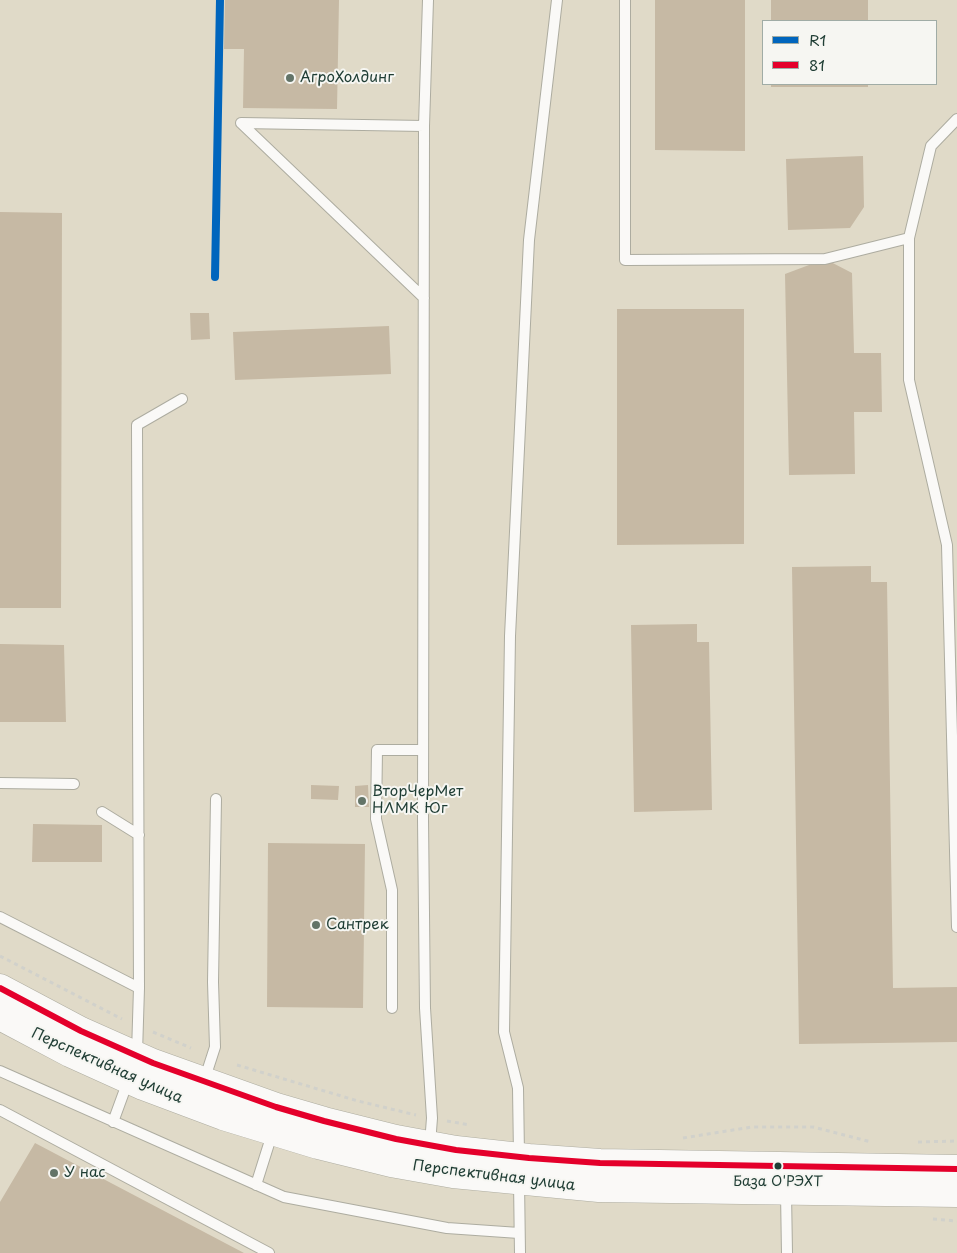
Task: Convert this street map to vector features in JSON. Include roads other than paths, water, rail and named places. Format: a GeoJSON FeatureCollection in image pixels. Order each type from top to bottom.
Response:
{"type":"FeatureCollection","features":[{"type":"Feature","properties":{"kind":"main road","name":"Перспективная улица"},"geometry":{"type":"LineString","coordinates":[[5,1007],[80,1030],[133,1067],[324,1121],[396,1139],[429,1157]]}},
{"type":"Feature","properties":{"kind":"main road","name":"Перспективная улица"},"geometry":{"type":"LineString","coordinates":[[203,1086],[223,1116],[318,1145],[391,1163],[429,1157],[456,1150],[519,1169],[600,1163],[957,1193]]}},
{"type":"Feature","properties":{"kind":"main road","name":"Перспективная улица"},"geometry":{"type":"LineString","coordinates":[[786,1179],[957,1168]]}},
{"type":"Feature","properties":{"kind":"lane"},"geometry":{"type":"LineString","coordinates":[[428,0],[424,126],[423,750],[426,1008],[432,1118],[429,1157]]}},
{"type":"Feature","properties":{"kind":"lane"},"geometry":{"type":"LineString","coordinates":[[520,1253],[518,1088],[504,1032],[510,636],[529,240],[557,0]]}},
{"type":"Feature","properties":{"kind":"lane"},"geometry":{"type":"LineString","coordinates":[[625,0],[625,260],[825,259],[909,238]]}},
{"type":"Feature","properties":{"kind":"lane"},"geometry":{"type":"LineString","coordinates":[[957,118],[931,146],[909,238],[909,380],[947,545],[957,927]]}},
{"type":"Feature","properties":{"kind":"lane"},"geometry":{"type":"LineString","coordinates":[[424,126],[241,123],[424,298]]}},
{"type":"Feature","properties":{"kind":"lane"},"geometry":{"type":"LineString","coordinates":[[112,1122],[133,1067],[138,1026],[137,424],[182,399]]}},
{"type":"Feature","properties":{"kind":"lane"},"geometry":{"type":"LineString","coordinates":[[392,1008],[392,890],[376,819],[377,750],[423,750]]}},
{"type":"Feature","properties":{"kind":"lane"},"geometry":{"type":"LineString","coordinates":[[0,783],[74,784]]}},
{"type":"Feature","properties":{"kind":"lane"},"geometry":{"type":"LineString","coordinates":[[203,1086],[216,1047],[213,982],[216,799]]}},
{"type":"Feature","properties":{"kind":"lane"},"geometry":{"type":"LineString","coordinates":[[102,812],[139,835]]}},
{"type":"Feature","properties":{"kind":"lane"},"geometry":{"type":"LineString","coordinates":[[0,917],[139,988]]}},
{"type":"Feature","properties":{"kind":"lane"},"geometry":{"type":"LineString","coordinates":[[0,1071],[284,1197],[447,1228],[519,1233]]}},
{"type":"Feature","properties":{"kind":"lane"},"geometry":{"type":"LineString","coordinates":[[0,1110],[269,1253]]}},
{"type":"Feature","properties":{"kind":"lane"},"geometry":{"type":"LineString","coordinates":[[256,1185],[273,1131]]}},
{"type":"Feature","properties":{"kind":"lane"},"geometry":{"type":"LineString","coordinates":[[786,1179],[786,1253]]}},
{"type":"Feature","properties":{"kind":"place","name":"АгроХолдинг"},"geometry":{"type":"Point","coordinates":[290,78]}},
{"type":"Feature","properties":{"kind":"place","name":"ВторЧерМет НЛМК Юг"},"geometry":{"type":"Point","coordinates":[362,801]}},
{"type":"Feature","properties":{"kind":"place","name":"Сантрек"},"geometry":{"type":"Point","coordinates":[316,925]}},
{"type":"Feature","properties":{"kind":"place","name":"База О'РЭХТ"},"geometry":{"type":"Point","coordinates":[778,1166]}},
{"type":"Feature","properties":{"kind":"place","name":"У нас"},"geometry":{"type":"Point","coordinates":[54,1173]}}]}
